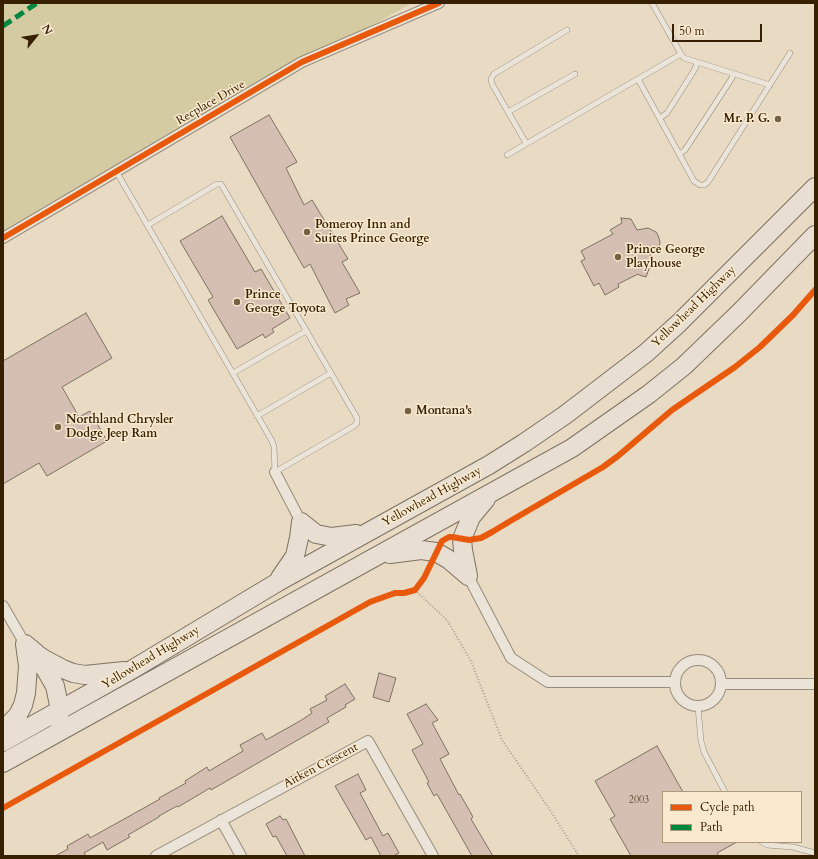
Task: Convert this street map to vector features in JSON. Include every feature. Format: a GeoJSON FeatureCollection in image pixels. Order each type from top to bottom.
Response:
{"type":"FeatureCollection","features":[{"type":"Feature","properties":{"kind":"highway","name":"Yellowhead Highway"},"geometry":{"type":"LineString","coordinates":[[3,742],[132,669],[278,582],[500,458],[565,415],[646,353],[679,323],[815,187]]}},
{"type":"Feature","properties":{"kind":"highway","name":"Yellowhead Highway"},"geometry":{"type":"LineString","coordinates":[[9,760],[572,448],[649,394],[684,366],[739,313],[815,235]]}},
{"type":"Feature","properties":{"kind":"highway"},"geometry":{"type":"LineString","coordinates":[[739,313],[815,248]]}},
{"type":"Feature","properties":{"kind":"highway"},"geometry":{"type":"LineString","coordinates":[[468,576],[462,538],[471,517],[491,492]]}},
{"type":"Feature","properties":{"kind":"highway"},"geometry":{"type":"LineString","coordinates":[[278,582],[295,556],[301,522],[316,534],[332,537],[371,531]]}},
{"type":"Feature","properties":{"kind":"highway"},"geometry":{"type":"LineString","coordinates":[[378,556],[408,551],[430,550],[448,559],[468,576]]}},
{"type":"Feature","properties":{"kind":"highway"},"geometry":{"type":"LineString","coordinates":[[9,760],[55,723],[59,718],[60,710],[55,686],[30,648]]}},
{"type":"Feature","properties":{"kind":"highway"},"geometry":{"type":"LineString","coordinates":[[30,648],[44,659],[73,673],[85,675],[132,669]]}},
{"type":"Feature","properties":{"kind":"highway"},"geometry":{"type":"LineString","coordinates":[[3,731],[18,714],[25,699],[28,681],[30,648]]}},
{"type":"Feature","properties":{"kind":"street","name":"Recplace Drive"},"geometry":{"type":"LineString","coordinates":[[3,238],[302,62],[439,3]]}},
{"type":"Feature","properties":{"kind":"street"},"geometry":{"type":"LineString","coordinates":[[274,472],[301,522]]}},
{"type":"Feature","properties":{"kind":"street"},"geometry":{"type":"LineString","coordinates":[[468,576],[511,658],[548,682],[675,682]]}},
{"type":"Feature","properties":{"kind":"street"},"geometry":{"type":"LineString","coordinates":[[3,606],[30,648]]}},
{"type":"Feature","properties":{"kind":"street"},"geometry":{"type":"LineString","coordinates":[[704,660],[715,667],[719,673],[722,684],[719,694],[715,700],[708,705],[698,707],[686,703],[681,698],[677,692],[675,682],[679,671],[684,665],[690,661],[704,660]]}},
{"type":"Feature","properties":{"kind":"street"},"geometry":{"type":"LineString","coordinates":[[722,684],[815,684]]}},
{"type":"Feature","properties":{"kind":"street","name":"Aitken Crescent"},"geometry":{"type":"LineString","coordinates":[[220,820],[368,740],[433,856]]}},
{"type":"Feature","properties":{"kind":"street"},"geometry":{"type":"LineString","coordinates":[[156,856],[220,820],[241,856]]}},
{"type":"Feature","properties":{"kind":"lane"},"geometry":{"type":"LineString","coordinates":[[652,3],[681,54],[688,59],[770,85]]}},
{"type":"Feature","properties":{"kind":"lane"},"geometry":{"type":"LineString","coordinates":[[526,143],[492,84],[491,79],[494,74],[567,30]]}},
{"type":"Feature","properties":{"kind":"lane"},"geometry":{"type":"LineString","coordinates":[[638,80],[694,181],[700,186],[708,182],[790,53]]}},
{"type":"Feature","properties":{"kind":"lane"},"geometry":{"type":"LineString","coordinates":[[507,155],[681,54]]}},
{"type":"Feature","properties":{"kind":"lane"},"geometry":{"type":"LineString","coordinates":[[660,118],[667,113],[695,69],[697,63]]}},
{"type":"Feature","properties":{"kind":"lane"},"geometry":{"type":"LineString","coordinates":[[508,112],[575,74]]}},
{"type":"Feature","properties":{"kind":"lane"},"geometry":{"type":"LineString","coordinates":[[679,154],[685,150],[732,78],[733,74]]}},
{"type":"Feature","properties":{"kind":"lane"},"geometry":{"type":"LineString","coordinates":[[116,171],[272,441],[274,446],[274,472],[357,423],[357,418],[221,184],[217,184],[148,225]]}},
{"type":"Feature","properties":{"kind":"lane"},"geometry":{"type":"LineString","coordinates":[[233,373],[306,331]]}},
{"type":"Feature","properties":{"kind":"lane"},"geometry":{"type":"LineString","coordinates":[[257,416],[331,373]]}},
{"type":"Feature","properties":{"kind":"lane"},"geometry":{"type":"LineString","coordinates":[[698,707],[700,741],[704,752],[724,791]]}},
{"type":"Feature","properties":{"kind":"lane"},"geometry":{"type":"LineString","coordinates":[[764,843],[767,845],[793,848],[815,853]]}},
{"type":"Feature","properties":{"kind":"path"},"geometry":{"type":"LineString","coordinates":[[415,589],[447,620],[471,661],[502,740],[550,810],[579,856]]}},
{"type":"Feature","properties":{"kind":"shaded area"},"geometry":{"type":"Polygon","coordinates":[[[3,3],[412,3],[3,233],[3,3]]]}},
{"type":"Feature","properties":{"kind":"building","name":"Pomeroy Inn and Suites Prince George"},"geometry":{"type":"Polygon","coordinates":[[[269,115],[297,162],[286,168],[304,205],[312,200],[348,259],[342,262],[360,293],[346,299],[349,305],[335,313],[310,264],[304,268],[230,137],[269,115]]]}},
{"type":"Feature","properties":{"kind":"building"},"geometry":{"type":"Polygon","coordinates":[[[222,216],[255,272],[261,269],[290,318],[272,329],[274,332],[265,338],[263,334],[237,349],[208,300],[213,297],[180,241],[222,216]]]}},
{"type":"Feature","properties":{"kind":"building","name":"Prince George Playhouse"},"geometry":{"type":"Polygon","coordinates":[[[621,218],[631,219],[637,230],[648,228],[656,232],[660,242],[659,248],[650,254],[656,265],[649,269],[646,277],[638,274],[618,284],[619,287],[605,295],[599,283],[594,286],[581,261],[585,259],[581,251],[613,234],[610,230],[622,223],[621,218]]]}},
{"type":"Feature","properties":{"kind":"building"},"geometry":{"type":"Polygon","coordinates":[[[86,313],[112,358],[62,387],[79,417],[90,411],[107,441],[47,476],[39,463],[3,484],[3,361],[86,313]]]}},
{"type":"Feature","properties":{"kind":"building"},"geometry":{"type":"Polygon","coordinates":[[[379,673],[396,678],[389,702],[373,697],[379,673]]]}},
{"type":"Feature","properties":{"kind":"building"},"geometry":{"type":"Polygon","coordinates":[[[345,684],[355,699],[345,705],[346,707],[327,718],[329,722],[211,790],[210,788],[178,807],[177,806],[159,816],[128,835],[130,837],[107,850],[103,842],[84,853],[86,856],[55,856],[68,849],[67,846],[88,834],[90,838],[160,799],[159,798],[186,783],[185,781],[207,767],[209,771],[243,751],[240,745],[262,733],[266,740],[300,721],[312,713],[310,709],[327,700],[325,696],[345,684]]]}},
{"type":"Feature","properties":{"kind":"building"},"geometry":{"type":"Polygon","coordinates":[[[426,704],[438,720],[432,723],[449,754],[440,759],[459,795],[460,794],[473,817],[471,819],[493,856],[472,856],[437,794],[434,796],[427,783],[429,782],[412,750],[423,744],[407,714],[426,704]]]}},
{"type":"Feature","properties":{"kind":"building"},"geometry":{"type":"Polygon","coordinates":[[[657,746],[682,791],[662,791],[662,843],[735,843],[717,853],[719,856],[631,856],[610,819],[615,816],[595,781],[657,746]]]}},
{"type":"Feature","properties":{"kind":"building"},"geometry":{"type":"Polygon","coordinates":[[[358,774],[366,790],[360,793],[383,836],[388,833],[399,853],[393,856],[381,856],[371,837],[366,840],[335,786],[358,774]]]}},
{"type":"Feature","properties":{"kind":"building"},"geometry":{"type":"Polygon","coordinates":[[[280,816],[283,820],[286,819],[305,856],[287,856],[276,836],[273,837],[266,824],[280,816]]]}},
{"type":"Feature","properties":{"kind":"marked path"},"geometry":{"type":"LineString","coordinates":[[3,26],[37,3]]}},
{"type":"Feature","properties":{"kind":"cycle path"},"geometry":{"type":"LineString","coordinates":[[3,238],[302,62],[439,3]]}},
{"type":"Feature","properties":{"kind":"cycle path"},"geometry":{"type":"LineString","coordinates":[[3,808],[370,602],[395,593],[404,593],[415,590],[424,578],[442,541],[449,537],[469,540],[481,538],[603,467],[672,410],[735,367],[760,347],[793,315],[815,290]]}},
{"type":"Feature","properties":{"kind":"place","name":"Mr. P. G."},"geometry":{"type":"Point","coordinates":[778,119]}},
{"type":"Feature","properties":{"kind":"place","name":"Pomeroy Inn and Suites Prince George"},"geometry":{"type":"Point","coordinates":[307,232]}},
{"type":"Feature","properties":{"kind":"place","name":"Prince George Playhouse"},"geometry":{"type":"Point","coordinates":[618,257]}},
{"type":"Feature","properties":{"kind":"place","name":"Prince George Toyota"},"geometry":{"type":"Point","coordinates":[237,302]}},
{"type":"Feature","properties":{"kind":"place","name":"Montana's"},"geometry":{"type":"Point","coordinates":[408,411]}},
{"type":"Feature","properties":{"kind":"place","name":"Northland Chrysler Dodge Jeep Ram"},"geometry":{"type":"Point","coordinates":[58,427]}}]}
